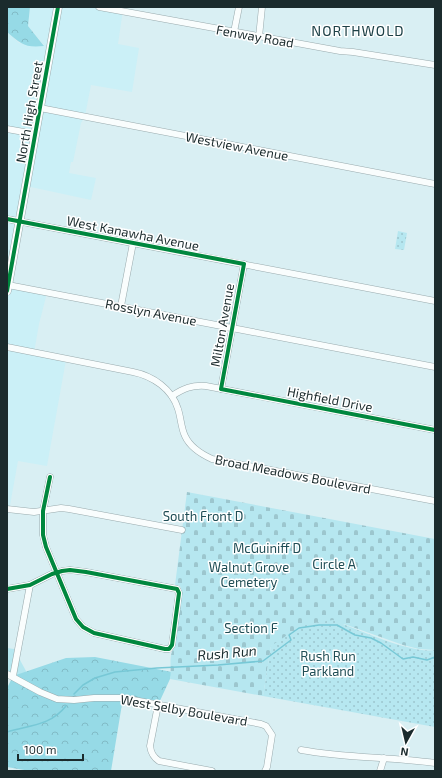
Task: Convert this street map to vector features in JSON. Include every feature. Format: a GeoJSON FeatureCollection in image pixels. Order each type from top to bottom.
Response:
{"type":"FeatureCollection","features":[{"type":"Feature","properties":{"kind":"main road","name":"North High Street"},"geometry":{"type":"LineString","coordinates":[[8,288],[58,7]]}},
{"type":"Feature","properties":{"kind":"street","name":"Fenway Road"},"geometry":{"type":"LineString","coordinates":[[99,7],[340,51],[435,65]]}},
{"type":"Feature","properties":{"kind":"street"},"geometry":{"type":"LineString","coordinates":[[234,32],[238,7]]}},
{"type":"Feature","properties":{"kind":"street"},"geometry":{"type":"LineString","coordinates":[[259,36],[262,7]]}},
{"type":"Feature","properties":{"kind":"street","name":"Westview Avenue"},"geometry":{"type":"LineString","coordinates":[[40,108],[435,184]]}},
{"type":"Feature","properties":{"kind":"street"},"geometry":{"type":"LineString","coordinates":[[7,129],[35,134]]}},
{"type":"Feature","properties":{"kind":"street","name":"West Kanawha Avenue"},"geometry":{"type":"LineString","coordinates":[[7,218],[435,301]]}},
{"type":"Feature","properties":{"kind":"street"},"geometry":{"type":"LineString","coordinates":[[121,306],[133,243]]}},
{"type":"Feature","properties":{"kind":"street","name":"Milton Avenue"},"geometry":{"type":"LineString","coordinates":[[221,389],[244,264]]}},
{"type":"Feature","properties":{"kind":"street","name":"Rosslyn Avenue"},"geometry":{"type":"LineString","coordinates":[[8,288],[121,306],[435,367]]}},
{"type":"Feature","properties":{"kind":"street","name":"Broad Meadows Boulevard"},"geometry":{"type":"LineString","coordinates":[[7,348],[138,373],[155,380],[172,396],[178,408],[183,432],[187,439],[196,450],[212,459],[435,501]]}},
{"type":"Feature","properties":{"kind":"street","name":"Highfield Drive"},"geometry":{"type":"LineString","coordinates":[[172,396],[183,389],[192,386],[199,386],[435,430]]}},
{"type":"Feature","properties":{"kind":"street"},"geometry":{"type":"LineString","coordinates":[[7,589],[30,585],[56,573],[70,570],[177,589],[179,592],[172,645],[169,649],[100,635],[88,630],[76,619],[56,573],[43,535],[43,511],[50,477]]}},
{"type":"Feature","properties":{"kind":"street"},"geometry":{"type":"LineString","coordinates":[[7,509],[34,512],[61,508],[182,530]]}},
{"type":"Feature","properties":{"kind":"street"},"geometry":{"type":"LineString","coordinates":[[10,675],[30,585]]}},
{"type":"Feature","properties":{"kind":"street","name":"West Selby Boulevard"},"geometry":{"type":"LineString","coordinates":[[10,675],[40,692],[57,699],[74,700],[123,698],[261,724],[269,730],[272,735],[265,771]]}},
{"type":"Feature","properties":{"kind":"street"},"geometry":{"type":"LineString","coordinates":[[158,705],[150,746],[150,750],[155,758],[183,768],[212,771]]}},
{"type":"Feature","properties":{"kind":"street"},"geometry":{"type":"LineString","coordinates":[[301,750],[325,755],[384,758],[435,764]]}},
{"type":"Feature","properties":{"kind":"street"},"geometry":{"type":"LineString","coordinates":[[380,771],[384,758]]}},
{"type":"Feature","properties":{"kind":"shaded area"},"geometry":{"type":"Polygon","coordinates":[[[30,7],[105,7],[123,10],[118,44],[139,48],[132,92],[91,85],[85,116],[81,123],[73,162],[71,162],[69,173],[96,178],[91,200],[26,186],[8,285],[47,293],[39,324],[34,353],[66,360],[47,466],[18,461],[7,522],[7,32],[19,43],[44,45],[28,26],[30,7]]]}},
{"type":"Feature","properties":{"kind":"green space"},"geometry":{"type":"Polygon","coordinates":[[[7,7],[30,7],[28,26],[44,46],[28,46],[16,40],[7,32],[7,7]]]}},
{"type":"Feature","properties":{"kind":"green space"},"geometry":{"type":"Polygon","coordinates":[[[398,231],[407,233],[404,250],[395,249],[398,231]]]}},
{"type":"Feature","properties":{"kind":"green space","name":"Walnut Grove Cemetery"},"geometry":{"type":"Polygon","coordinates":[[[187,492],[435,539],[435,650],[419,649],[403,645],[344,624],[271,646],[263,696],[170,679],[171,655],[174,648],[182,591],[180,586],[175,585],[187,492]]]}},
{"type":"Feature","properties":{"kind":"green space","name":"Rush Run Parkland"},"geometry":{"type":"Polygon","coordinates":[[[333,620],[398,645],[424,650],[435,650],[435,727],[263,696],[271,646],[302,625],[333,620]]]}},
{"type":"Feature","properties":{"kind":"green space"},"geometry":{"type":"Polygon","coordinates":[[[7,648],[14,649],[26,671],[24,678],[7,671],[7,648]]]}},
{"type":"Feature","properties":{"kind":"green space"},"geometry":{"type":"Polygon","coordinates":[[[95,657],[172,672],[158,705],[123,698],[111,771],[30,771],[7,767],[7,688],[13,676],[66,658],[95,657]]]}},
{"type":"Feature","properties":{"kind":"waterway","name":"Rush Run"},"geometry":{"type":"LineString","coordinates":[[74,694],[83,685],[95,678],[115,672],[263,661],[291,640],[289,635],[299,628],[319,625],[337,625],[355,635],[371,638],[381,643],[403,659],[413,657],[427,660],[435,657]]}},
{"type":"Feature","properties":{"kind":"waterway","name":"Rush Run"},"geometry":{"type":"LineString","coordinates":[[7,732],[39,724],[53,718],[66,706]]}},
{"type":"Feature","properties":{"kind":"cycle path"},"geometry":{"type":"LineString","coordinates":[[7,291],[58,7]]}},
{"type":"Feature","properties":{"kind":"cycle path"},"geometry":{"type":"LineString","coordinates":[[7,219],[244,264],[221,389],[435,430]]}},
{"type":"Feature","properties":{"kind":"cycle path"},"geometry":{"type":"LineString","coordinates":[[7,589],[30,585],[52,574],[62,571],[70,570],[177,589],[179,593],[172,645],[169,649],[165,649],[94,633],[83,627],[76,619],[46,547],[43,535],[43,511],[50,477]]}},
{"type":"Feature","properties":{"kind":"district","name":"NORTHWOLD"},"geometry":{"type":"Point","coordinates":[358,31]}},
{"type":"Feature","properties":{"kind":"park label","name":"South Front D"},"geometry":{"type":"Point","coordinates":[203,516]}},
{"type":"Feature","properties":{"kind":"park label","name":"McGuiniff D"},"geometry":{"type":"Point","coordinates":[267,548]}},
{"type":"Feature","properties":{"kind":"park label","name":"Circle A"},"geometry":{"type":"Point","coordinates":[334,564]}},
{"type":"Feature","properties":{"kind":"park label","name":"Section F"},"geometry":{"type":"Point","coordinates":[251,628]}}]}
